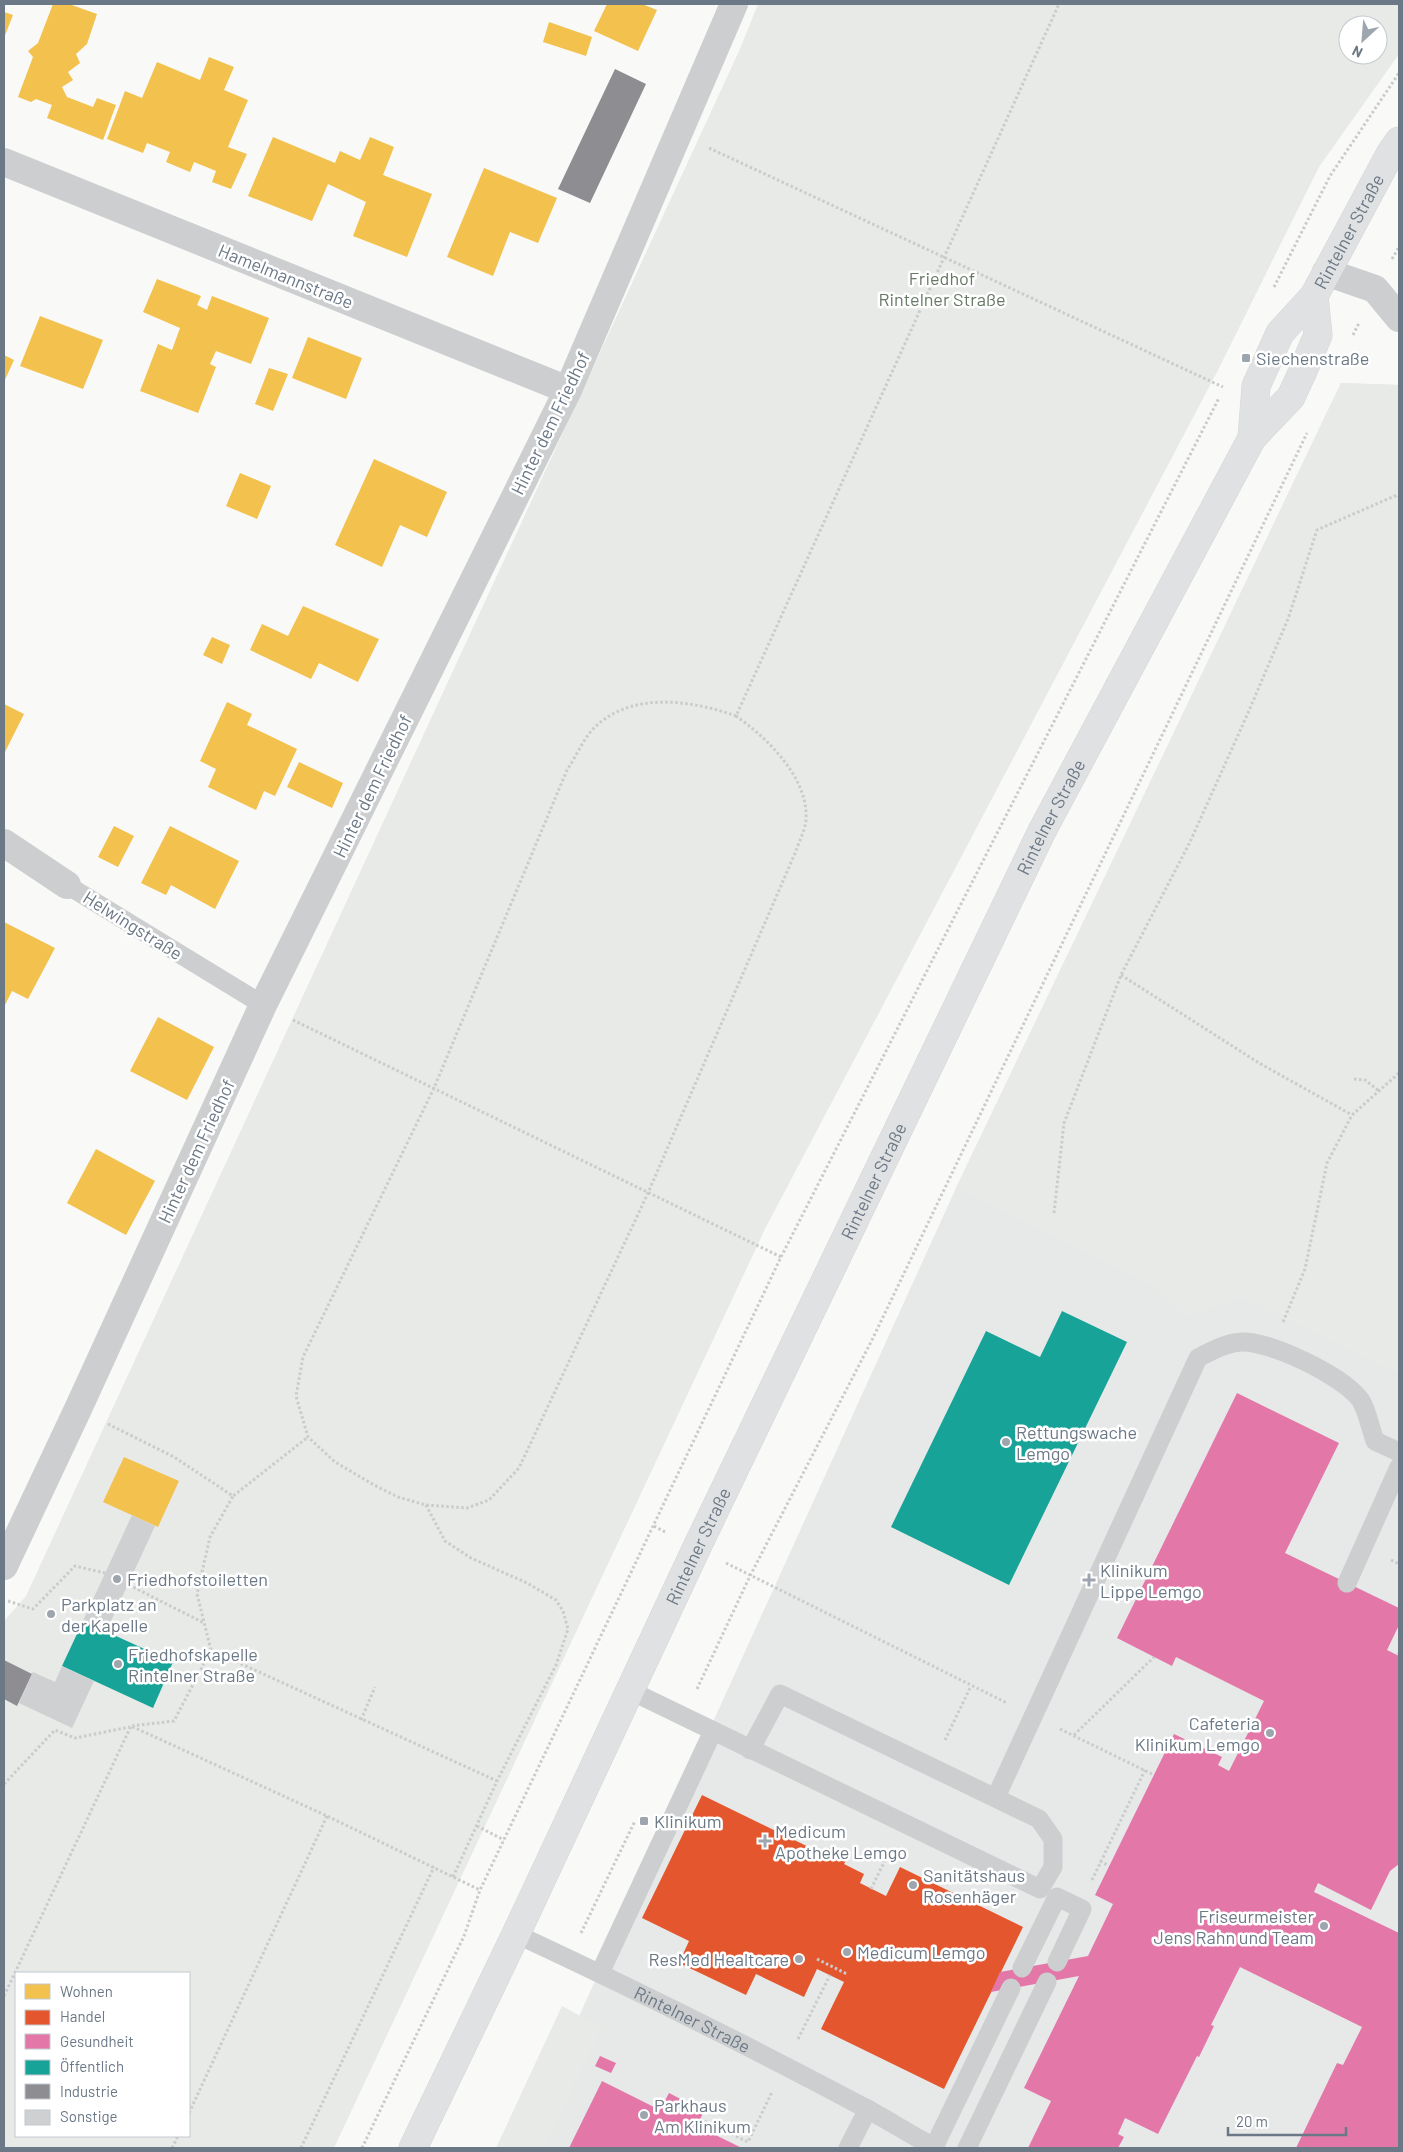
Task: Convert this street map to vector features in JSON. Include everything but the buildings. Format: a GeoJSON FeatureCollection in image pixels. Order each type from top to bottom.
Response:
{"type":"FeatureCollection","features":[{"type":"Feature","properties":{"kind":"main road","name":"Rintelner Straße"},"geometry":{"type":"LineString","coordinates":[[1252,438],[1256,386],[1280,334],[1314,296],[1390,154],[1399,141]]}},
{"type":"Feature","properties":{"kind":"main road","name":"Rintelner Straße"},"geometry":{"type":"LineString","coordinates":[[413,2148],[516,1934],[629,1690],[1042,831],[1252,438],[1291,397],[1318,335],[1314,296]]}},
{"type":"Feature","properties":{"kind":"street","name":"Hinter dem Friedhof"},"geometry":{"type":"LineString","coordinates":[[4,1566],[263,1005],[568,390],[734,4]]}},
{"type":"Feature","properties":{"kind":"street","name":"Hamelmannstraße"},"geometry":{"type":"LineString","coordinates":[[4,162],[568,390]]}},
{"type":"Feature","properties":{"kind":"street"},"geometry":{"type":"LineString","coordinates":[[1326,272],[1375,289],[1399,318]]}},
{"type":"Feature","properties":{"kind":"street","name":"Helwingstraße"},"geometry":{"type":"LineString","coordinates":[[4,844],[67,885]]}},
{"type":"Feature","properties":{"kind":"lane","name":"Helwingstraße"},"geometry":{"type":"LineString","coordinates":[[67,885],[263,1005]]}},
{"type":"Feature","properties":{"kind":"lane"},"geometry":{"type":"LineString","coordinates":[[996,1798],[1198,1358],[1220,1347],[1242,1342],[1272,1348],[1329,1374],[1360,1398],[1376,1441],[1399,1452]]}},
{"type":"Feature","properties":{"kind":"lane"},"geometry":{"type":"LineString","coordinates":[[1347,1583],[1399,1467]]}},
{"type":"Feature","properties":{"kind":"lane"},"geometry":{"type":"LineString","coordinates":[[629,1690],[750,1750],[1040,1889],[1053,1867],[1052,1839],[1038,1819],[780,1694],[750,1750]]}},
{"type":"Feature","properties":{"kind":"lane"},"geometry":{"type":"LineString","coordinates":[[600,1973],[713,1731]]}},
{"type":"Feature","properties":{"kind":"lane"},"geometry":{"type":"LineString","coordinates":[[1022,1968],[1057,1898],[1082,1909],[1057,1962]]}},
{"type":"Feature","properties":{"kind":"lane","name":"Rintelner Straße"},"geometry":{"type":"LineString","coordinates":[[516,1934],[600,1973],[868,2110],[935,2148]]}},
{"type":"Feature","properties":{"kind":"lane"},"geometry":{"type":"LineString","coordinates":[[967,2148],[1047,1982]]}},
{"type":"Feature","properties":{"kind":"lane"},"geometry":{"type":"LineString","coordinates":[[935,2148],[1011,1988]]}},
{"type":"Feature","properties":{"kind":"lane"},"geometry":{"type":"LineString","coordinates":[[848,2148],[868,2110]]}},
{"type":"Feature","properties":{"kind":"path"},"geometry":{"type":"LineString","coordinates":[[736,716],[1059,4]]}},
{"type":"Feature","properties":{"kind":"path"},"geometry":{"type":"LineString","coordinates":[[1272,291],[1330,176],[1399,73]]}},
{"type":"Feature","properties":{"kind":"path"},"geometry":{"type":"LineString","coordinates":[[362,2148],[464,1936],[480,1890],[781,1257],[1224,387],[679,134]]}},
{"type":"Feature","properties":{"kind":"path"},"geometry":{"type":"LineString","coordinates":[[1350,342],[1375,289]]}},
{"type":"Feature","properties":{"kind":"path"},"geometry":{"type":"LineString","coordinates":[[1154,1775],[750,1576],[872,1340],[1308,431]]}},
{"type":"Feature","properties":{"kind":"path"},"geometry":{"type":"LineString","coordinates":[[1054,1213],[1064,1123],[1121,975],[1190,842],[1248,713],[1288,619],[1317,530],[1397,495],[1399,497]]}},
{"type":"Feature","properties":{"kind":"path"},"geometry":{"type":"LineString","coordinates":[[675,702],[712,708],[736,716],[753,728],[773,747],[790,770],[804,801],[806,819],[796,852],[648,1193],[519,1468],[489,1500],[467,1508],[426,1505],[398,1497],[335,1462],[308,1437],[296,1396],[303,1357],[434,1088],[567,770],[594,728],[621,709],[655,703],[675,702]]}},
{"type":"Feature","properties":{"kind":"path"},"geometry":{"type":"LineString","coordinates":[[1121,975],[1258,1062],[1352,1115]]}},
{"type":"Feature","properties":{"kind":"path"},"geometry":{"type":"LineString","coordinates":[[263,1005],[781,1257]]}},
{"type":"Feature","properties":{"kind":"path"},"geometry":{"type":"LineString","coordinates":[[1272,1348],[1305,1268],[1327,1163],[1352,1115],[1399,1074]]}},
{"type":"Feature","properties":{"kind":"path"},"geometry":{"type":"LineString","coordinates":[[1354,1079],[1365,1080],[1379,1091]]}},
{"type":"Feature","properties":{"kind":"path"},"geometry":{"type":"LineString","coordinates":[[78,1409],[174,1457],[233,1496]]}},
{"type":"Feature","properties":{"kind":"path"},"geometry":{"type":"LineString","coordinates":[[4,1784],[54,1730],[75,1738],[130,1726],[174,1721],[211,1650],[197,1594],[210,1537],[233,1496],[308,1437]]}},
{"type":"Feature","properties":{"kind":"path"},"geometry":{"type":"LineString","coordinates":[[426,1505],[445,1541],[471,1558],[527,1583],[556,1600],[563,1611],[568,1629],[556,1665],[497,1781],[453,1876]]}},
{"type":"Feature","properties":{"kind":"path"},"geometry":{"type":"LineString","coordinates":[[4,1600],[33,1609],[75,1566],[105,1573]]}},
{"type":"Feature","properties":{"kind":"path"},"geometry":{"type":"LineString","coordinates":[[128,1585],[204,1623]]}},
{"type":"Feature","properties":{"kind":"path"},"geometry":{"type":"LineString","coordinates":[[211,1650],[497,1781]]}},
{"type":"Feature","properties":{"kind":"path"},"geometry":{"type":"LineString","coordinates":[[1074,1735],[1154,1657]]}},
{"type":"Feature","properties":{"kind":"path"},"geometry":{"type":"LineString","coordinates":[[361,1720],[375,1687]]}},
{"type":"Feature","properties":{"kind":"path"},"geometry":{"type":"LineString","coordinates":[[130,1726],[327,1816],[480,1890]]}},
{"type":"Feature","properties":{"kind":"path"},"geometry":{"type":"LineString","coordinates":[[15,1972],[130,1726]]}},
{"type":"Feature","properties":{"kind":"path"},"geometry":{"type":"LineString","coordinates":[[1089,1886],[1145,1770]]}},
{"type":"Feature","properties":{"kind":"path"},"geometry":{"type":"LineString","coordinates":[[190,2111],[327,1816]]}},
{"type":"Feature","properties":{"kind":"path"},"geometry":{"type":"LineString","coordinates":[[477,1826],[504,1840]]}},
{"type":"Feature","properties":{"kind":"path"},"geometry":{"type":"LineString","coordinates":[[1100,1861],[1109,1866]]}},
{"type":"Feature","properties":{"kind":"path"},"geometry":{"type":"LineString","coordinates":[[301,2148],[434,1867]]}},
{"type":"Feature","properties":{"kind":"path"},"geometry":{"type":"LineString","coordinates":[[817,1959],[847,1974]]}},
{"type":"Feature","properties":{"kind":"path"},"geometry":{"type":"LineString","coordinates":[[4,1996],[15,1972]]}},
{"type":"Feature","properties":{"kind":"shaded area","name":"Klinikum Lippe Lemgo"},"geometry":{"type":"Polygon","coordinates":[[[1341,383],[1399,385],[1399,2148],[519,2148],[956,1188],[1341,383]]]}},
{"type":"Feature","properties":{"kind":"green space","name":"Friedhof Rintelner Straße"},"geometry":{"type":"Polygon","coordinates":[[[758,4],[1399,4],[1399,54],[1319,167],[1217,372],[766,1227],[334,2148],[4,2148],[4,1621],[26,1596],[740,49],[758,4]]]}},
{"type":"Feature","properties":{"kind":"green space"},"geometry":{"type":"Polygon","coordinates":[[[1341,383],[1399,385],[1399,1374],[1241,1297],[1188,1317],[1152,1285],[956,1188],[1341,383]]]}},
{"type":"Feature","properties":{"kind":"green space"},"geometry":{"type":"Polygon","coordinates":[[[562,2006],[602,2028],[543,2148],[496,2148],[562,2006]]]}},
{"type":"Feature","properties":{"kind":"place","name":"Siechenstraße"},"geometry":{"type":"Point","coordinates":[1246,358]}},
{"type":"Feature","properties":{"kind":"place","name":"Rettungswache Lemgo"},"geometry":{"type":"Point","coordinates":[1006,1442]}},
{"type":"Feature","properties":{"kind":"place","name":"Friedhofstoiletten"},"geometry":{"type":"Point","coordinates":[117,1579]}},
{"type":"Feature","properties":{"kind":"place","name":"Klinikum Lippe Lemgo"},"geometry":{"type":"Point","coordinates":[1089,1580]}},
{"type":"Feature","properties":{"kind":"place","name":"Parkplatz an der Kapelle"},"geometry":{"type":"Point","coordinates":[51,1614]}},
{"type":"Feature","properties":{"kind":"place","name":"Friedhofskapelle Rintelner Straße"},"geometry":{"type":"Point","coordinates":[118,1664]}},
{"type":"Feature","properties":{"kind":"place","name":"Cafeteria Klinikum Lemgo"},"geometry":{"type":"Point","coordinates":[1270,1733]}},
{"type":"Feature","properties":{"kind":"place","name":"Klinikum"},"geometry":{"type":"Point","coordinates":[644,1821]}},
{"type":"Feature","properties":{"kind":"place","name":"Medicum Apotheke Lemgo"},"geometry":{"type":"Point","coordinates":[765,1841]}},
{"type":"Feature","properties":{"kind":"place","name":"Sanitätshaus Rosenhäger"},"geometry":{"type":"Point","coordinates":[913,1885]}},
{"type":"Feature","properties":{"kind":"place","name":"Friseurmeister Jens Rahn und Team"},"geometry":{"type":"Point","coordinates":[1324,1926]}},
{"type":"Feature","properties":{"kind":"place","name":"Medicum Lemgo"},"geometry":{"type":"Point","coordinates":[847,1952]}},
{"type":"Feature","properties":{"kind":"place","name":"ResMed Healtcare"},"geometry":{"type":"Point","coordinates":[799,1959]}},
{"type":"Feature","properties":{"kind":"place","name":"Parkhaus Am Klinikum"},"geometry":{"type":"Point","coordinates":[644,2115]}}]}
